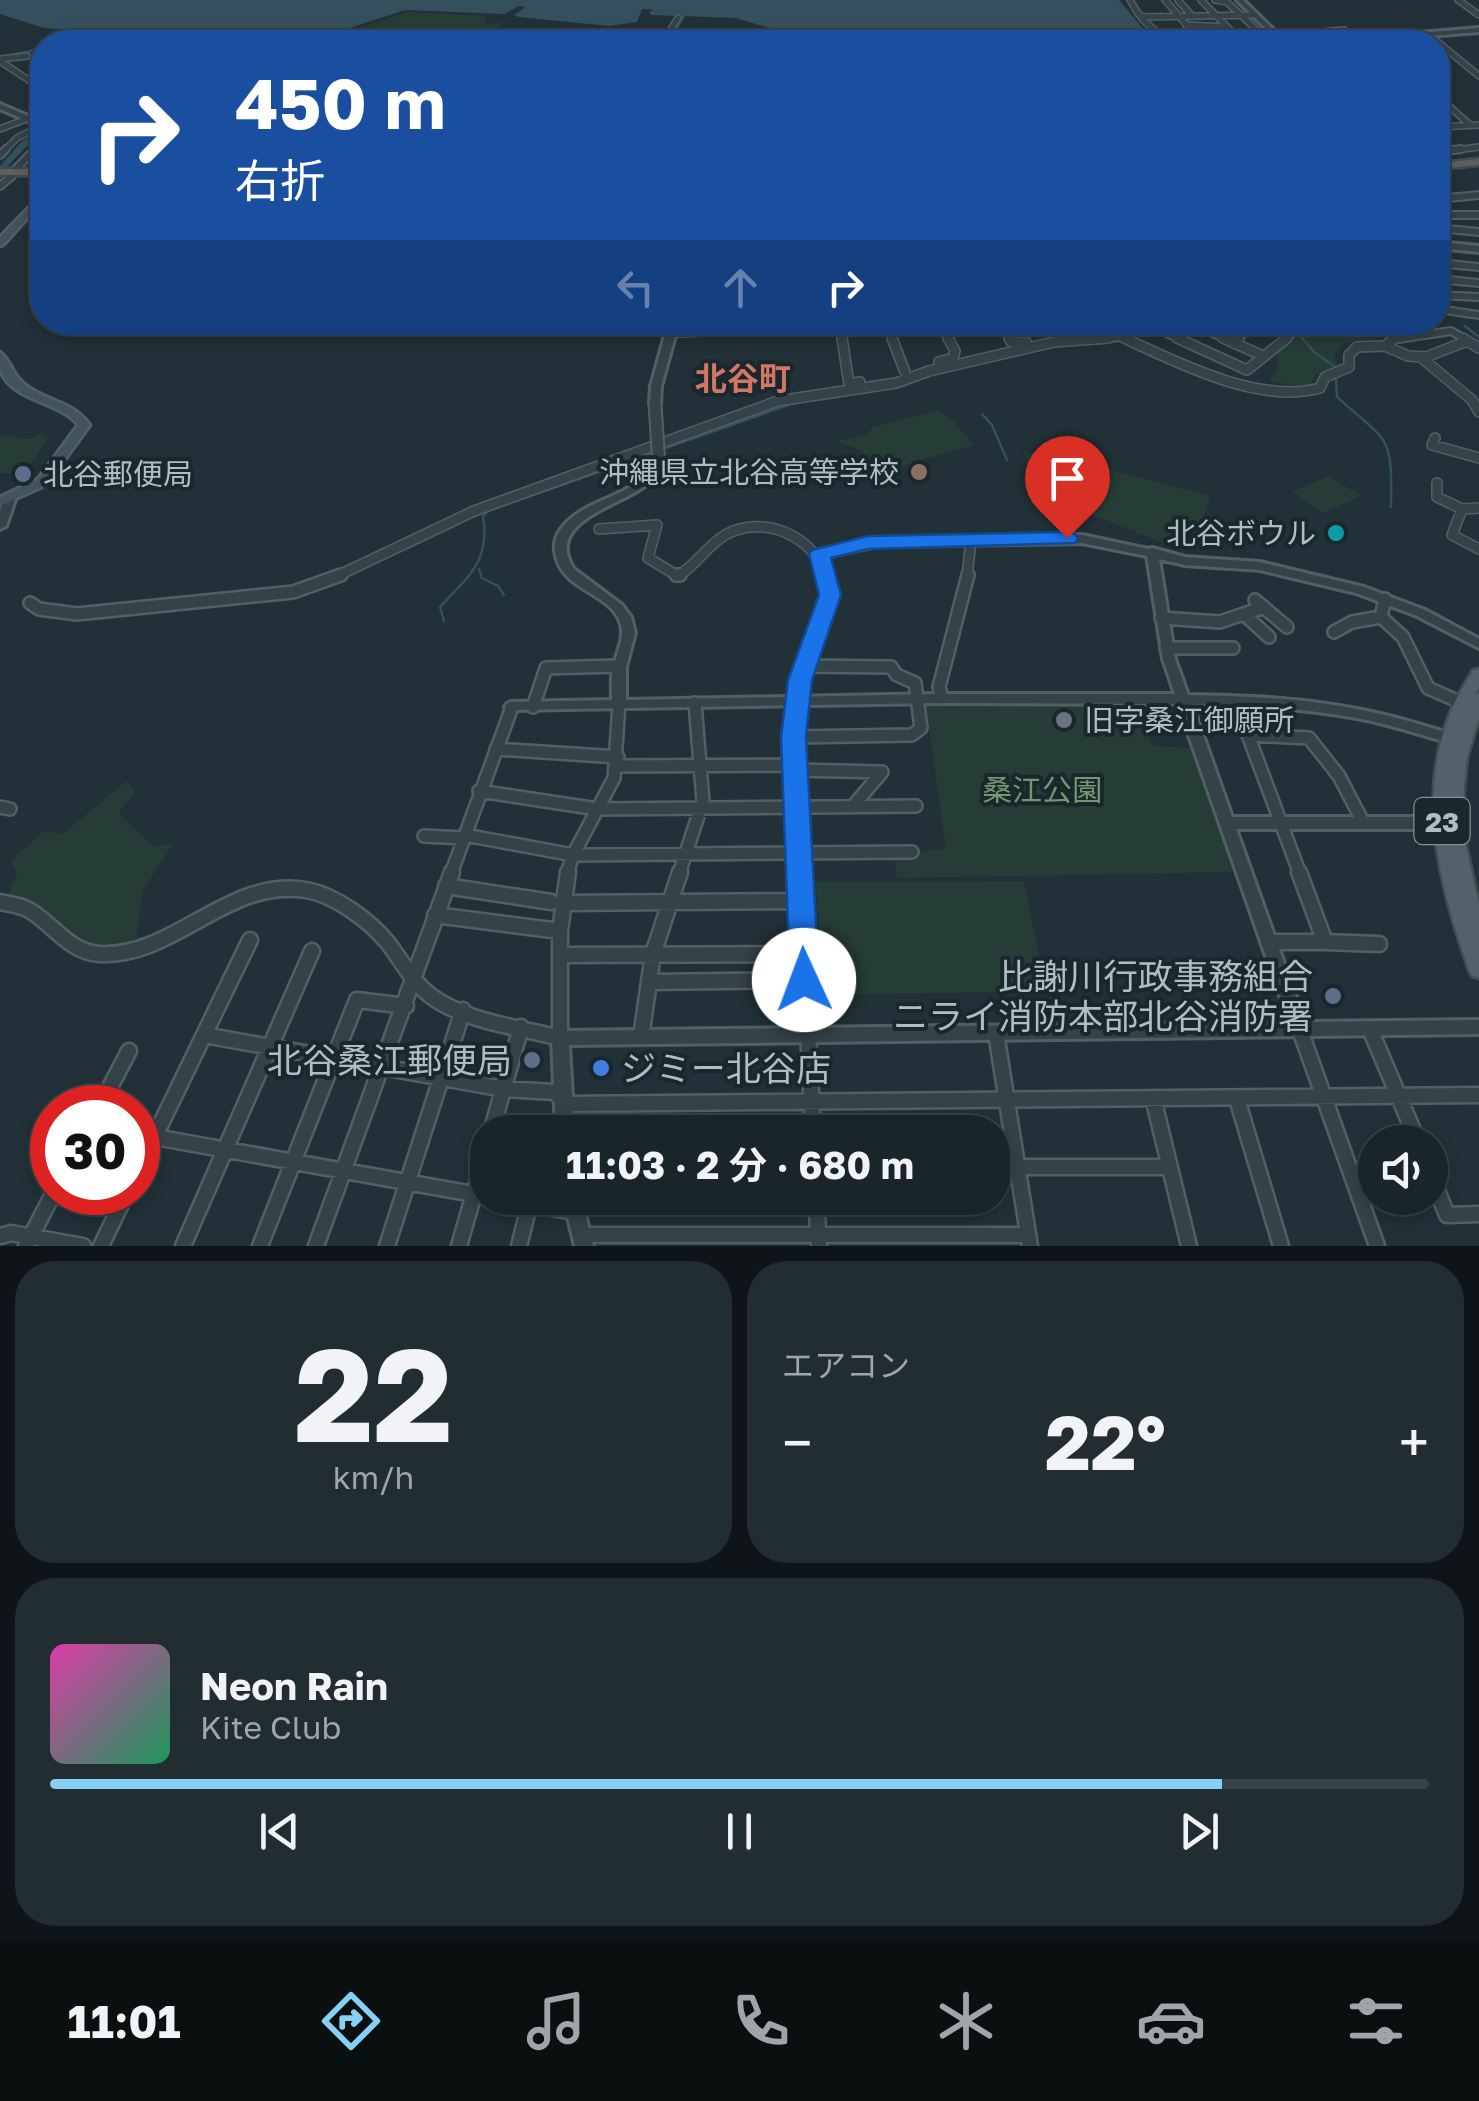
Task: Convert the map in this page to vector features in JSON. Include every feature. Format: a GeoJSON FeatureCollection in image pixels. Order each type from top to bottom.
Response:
{"type":"FeatureCollection","features":[{"type":"Feature","properties":{"kind":"highway"},"geometry":{"type":"LineString","coordinates":[[1450,167],[1479,164]]}},
{"type":"Feature","properties":{"kind":"main road"},"geometry":{"type":"LineString","coordinates":[[0,243],[30,209]]}},
{"type":"Feature","properties":{"kind":"main road"},"geometry":{"type":"LineString","coordinates":[[1,360],[16,386],[76,414],[84,426],[42,482],[5,501]]}},
{"type":"Feature","properties":{"kind":"main road","name":"23"},"geometry":{"type":"LineString","coordinates":[[1479,674],[1462,742],[1454,823],[1463,885],[1479,934]]}},
{"type":"Feature","properties":{"kind":"main road","name":"23"},"geometry":{"type":"LineString","coordinates":[[1470,701],[1449,738],[1442,786],[1442,823],[1454,894],[1479,970]]}},
{"type":"Feature","properties":{"kind":"street"},"geometry":{"type":"LineString","coordinates":[[1130,0],[1154,30]]}},
{"type":"Feature","properties":{"kind":"street"},"geometry":{"type":"LineString","coordinates":[[1164,0],[1191,30]]}},
{"type":"Feature","properties":{"kind":"street"},"geometry":{"type":"LineString","coordinates":[[1178,0],[1192,16]]}},
{"type":"Feature","properties":{"kind":"street"},"geometry":{"type":"LineString","coordinates":[[1201,0],[1230,30]]}},
{"type":"Feature","properties":{"kind":"street"},"geometry":{"type":"LineString","coordinates":[[1215,0],[1227,2],[1253,30]]}},
{"type":"Feature","properties":{"kind":"street"},"geometry":{"type":"LineString","coordinates":[[1240,0],[1270,30]]}},
{"type":"Feature","properties":{"kind":"street"},"geometry":{"type":"LineString","coordinates":[[1461,2],[1479,3]]}},
{"type":"Feature","properties":{"kind":"street"},"geometry":{"type":"LineString","coordinates":[[1461,2],[1479,15]]}},
{"type":"Feature","properties":{"kind":"street"},"geometry":{"type":"LineString","coordinates":[[1142,17],[1255,15]]}},
{"type":"Feature","properties":{"kind":"street"},"geometry":{"type":"LineString","coordinates":[[670,30],[678,18]]}},
{"type":"Feature","properties":{"kind":"street"},"geometry":{"type":"LineString","coordinates":[[1186,25],[1227,27]]}},
{"type":"Feature","properties":{"kind":"street"},"geometry":{"type":"LineString","coordinates":[[1450,32],[1479,30]]}},
{"type":"Feature","properties":{"kind":"street"},"geometry":{"type":"LineString","coordinates":[[1450,52],[1479,76]]}},
{"type":"Feature","properties":{"kind":"street"},"geometry":{"type":"LineString","coordinates":[[2,58],[27,56]]}},
{"type":"Feature","properties":{"kind":"street"},"geometry":{"type":"LineString","coordinates":[[2,58],[30,80]]}},
{"type":"Feature","properties":{"kind":"street"},"geometry":{"type":"LineString","coordinates":[[1463,63],[1479,63]]}},
{"type":"Feature","properties":{"kind":"street"},"geometry":{"type":"LineString","coordinates":[[1450,105],[1475,125]]}},
{"type":"Feature","properties":{"kind":"street"},"geometry":{"type":"LineString","coordinates":[[0,106],[30,120]]}},
{"type":"Feature","properties":{"kind":"street"},"geometry":{"type":"LineString","coordinates":[[0,117],[10,113]]}},
{"type":"Feature","properties":{"kind":"street"},"geometry":{"type":"LineString","coordinates":[[0,129],[30,118]]}},
{"type":"Feature","properties":{"kind":"street"},"geometry":{"type":"LineString","coordinates":[[1450,127],[1475,125]]}},
{"type":"Feature","properties":{"kind":"street"},"geometry":{"type":"LineString","coordinates":[[0,156],[17,138],[30,131]]}},
{"type":"Feature","properties":{"kind":"street"},"geometry":{"type":"LineString","coordinates":[[1450,151],[1479,147]]}},
{"type":"Feature","properties":{"kind":"street"},"geometry":{"type":"LineString","coordinates":[[6,176],[30,153]]}},
{"type":"Feature","properties":{"kind":"street"},"geometry":{"type":"LineString","coordinates":[[1450,198],[1479,195]]}},
{"type":"Feature","properties":{"kind":"street"},"geometry":{"type":"LineString","coordinates":[[1450,214],[1479,214]]}},
{"type":"Feature","properties":{"kind":"street"},"geometry":{"type":"LineString","coordinates":[[1450,229],[1479,232]]}},
{"type":"Feature","properties":{"kind":"street"},"geometry":{"type":"LineString","coordinates":[[1450,244],[1479,249]]}},
{"type":"Feature","properties":{"kind":"street"},"geometry":{"type":"LineString","coordinates":[[1450,264],[1479,267]]}},
{"type":"Feature","properties":{"kind":"street"},"geometry":{"type":"LineString","coordinates":[[1450,280],[1479,282]]}},
{"type":"Feature","properties":{"kind":"street"},"geometry":{"type":"LineString","coordinates":[[1450,296],[1479,297]]}},
{"type":"Feature","properties":{"kind":"street"},"geometry":{"type":"LineString","coordinates":[[1450,314],[1479,315]]}},
{"type":"Feature","properties":{"kind":"street"},"geometry":{"type":"LineString","coordinates":[[1450,331],[1479,348]]}},
{"type":"Feature","properties":{"kind":"street"},"geometry":{"type":"LineString","coordinates":[[565,1115],[557,902],[573,855],[618,762],[619,673],[629,632],[626,619],[577,581],[562,559],[562,546],[572,524],[641,486],[659,465],[655,385],[671,335]]}},
{"type":"Feature","properties":{"kind":"street"},"geometry":{"type":"LineString","coordinates":[[841,335],[849,384],[886,379],[953,358],[955,352],[948,335]]}},
{"type":"Feature","properties":{"kind":"street"},"geometry":{"type":"LineString","coordinates":[[891,335],[905,372]]}},
{"type":"Feature","properties":{"kind":"street"},"geometry":{"type":"LineString","coordinates":[[1010,335],[1015,343],[1075,335]]}},
{"type":"Feature","properties":{"kind":"street"},"geometry":{"type":"LineString","coordinates":[[1172,335],[1247,370],[1290,335]]}},
{"type":"Feature","properties":{"kind":"street"},"geometry":{"type":"LineString","coordinates":[[1213,335],[1263,356]]}},
{"type":"Feature","properties":{"kind":"street"},"geometry":{"type":"LineString","coordinates":[[1234,344],[1241,335]]}},
{"type":"Feature","properties":{"kind":"street"},"geometry":{"type":"LineString","coordinates":[[1385,346],[1396,338],[1420,335]]}},
{"type":"Feature","properties":{"kind":"street"},"geometry":{"type":"LineString","coordinates":[[30,603],[39,609],[77,614],[293,592],[341,575],[474,510],[778,401],[896,382],[1054,342],[1122,336],[1210,378],[1302,392],[1320,388],[1325,378],[1349,366],[1349,355],[1357,347],[1385,346],[1412,360],[1467,341]]}},
{"type":"Feature","properties":{"kind":"street"},"geometry":{"type":"LineString","coordinates":[[1423,359],[1472,400],[1479,412]]}},
{"type":"Feature","properties":{"kind":"street"},"geometry":{"type":"LineString","coordinates":[[1435,438],[1432,445],[1479,458]]}},
{"type":"Feature","properties":{"kind":"street"},"geometry":{"type":"LineString","coordinates":[[1437,483],[1436,497],[1462,509],[1479,508]]}},
{"type":"Feature","properties":{"kind":"street"},"geometry":{"type":"LineString","coordinates":[[0,526],[5,501]]}},
{"type":"Feature","properties":{"kind":"street"},"geometry":{"type":"LineString","coordinates":[[1462,509],[1452,534],[1479,549]]}},
{"type":"Feature","properties":{"kind":"street"},"geometry":{"type":"LineString","coordinates":[[599,530],[657,525],[648,558],[678,576],[718,539],[751,525],[783,532],[820,554],[868,543],[1067,538],[1195,562],[1260,566],[1385,599],[1479,644]]}},
{"type":"Feature","properties":{"kind":"street"},"geometry":{"type":"LineString","coordinates":[[942,698],[940,687],[967,580],[971,540]]}},
{"type":"Feature","properties":{"kind":"street"},"geometry":{"type":"LineString","coordinates":[[1152,552],[1166,648],[1377,1246]]}},
{"type":"Feature","properties":{"kind":"street"},"geometry":{"type":"LineString","coordinates":[[812,1115],[794,737],[804,666],[830,595],[820,554]]}},
{"type":"Feature","properties":{"kind":"street"},"geometry":{"type":"LineString","coordinates":[[1382,617],[1385,599]]}},
{"type":"Feature","properties":{"kind":"street"},"geometry":{"type":"LineString","coordinates":[[1160,618],[1220,622],[1259,604],[1287,627]]}},
{"type":"Feature","properties":{"kind":"street"},"geometry":{"type":"LineString","coordinates":[[1244,614],[1268,637]]}},
{"type":"Feature","properties":{"kind":"street"},"geometry":{"type":"LineString","coordinates":[[1334,632],[1352,622],[1382,617]]}},
{"type":"Feature","properties":{"kind":"street"},"geometry":{"type":"LineString","coordinates":[[1382,617],[1409,646],[1428,688],[1470,701]]}},
{"type":"Feature","properties":{"kind":"street"},"geometry":{"type":"LineString","coordinates":[[1166,648],[1234,648]]}},
{"type":"Feature","properties":{"kind":"street"},"geometry":{"type":"LineString","coordinates":[[533,707],[546,668],[616,666]]}},
{"type":"Feature","properties":{"kind":"street"},"geometry":{"type":"LineString","coordinates":[[794,737],[912,735],[921,728],[915,683],[897,675],[891,667],[804,666]]}},
{"type":"Feature","properties":{"kind":"street"},"geometry":{"type":"LineString","coordinates":[[316,1246],[512,708],[942,698],[1184,700],[1346,708],[1449,738]]}},
{"type":"Feature","properties":{"kind":"street"},"geometry":{"type":"LineString","coordinates":[[641,1038],[653,954],[701,808],[696,703]]}},
{"type":"Feature","properties":{"kind":"street"},"geometry":{"type":"LineString","coordinates":[[1326,942],[1248,735],[1309,738],[1339,776],[1363,822]]}},
{"type":"Feature","properties":{"kind":"street"},"geometry":{"type":"LineString","coordinates":[[496,749],[618,762],[882,772],[853,806]]}},
{"type":"Feature","properties":{"kind":"street"},"geometry":{"type":"LineString","coordinates":[[480,791],[598,810],[916,806]]}},
{"type":"Feature","properties":{"kind":"street"},"geometry":{"type":"LineString","coordinates":[[1228,823],[1442,823]]}},
{"type":"Feature","properties":{"kind":"street"},"geometry":{"type":"LineString","coordinates":[[424,836],[464,837],[573,855],[912,852]]}},
{"type":"Feature","properties":{"kind":"street"},"geometry":{"type":"LineString","coordinates":[[446,886],[557,902],[802,901]]}},
{"type":"Feature","properties":{"kind":"street"},"geometry":{"type":"LineString","coordinates":[[0,902],[26,908],[68,942],[100,954],[130,949],[229,902],[260,892],[309,891],[366,923],[384,938],[414,984],[439,1001],[560,1038],[1479,1028]]}},
{"type":"Feature","properties":{"kind":"street"},"geometry":{"type":"LineString","coordinates":[[435,914],[560,931]]}},
{"type":"Feature","properties":{"kind":"street"},"geometry":{"type":"LineString","coordinates":[[160,1126],[250,940]]}},
{"type":"Feature","properties":{"kind":"street"},"geometry":{"type":"LineString","coordinates":[[1268,942],[1379,944]]}},
{"type":"Feature","properties":{"kind":"street"},"geometry":{"type":"LineString","coordinates":[[183,1246],[312,951]]}},
{"type":"Feature","properties":{"kind":"street"},"geometry":{"type":"LineString","coordinates":[[560,955],[804,954]]}},
{"type":"Feature","properties":{"kind":"street"},"geometry":{"type":"LineString","coordinates":[[649,982],[804,980]]}},
{"type":"Feature","properties":{"kind":"street"},"geometry":{"type":"LineString","coordinates":[[260,1246],[357,1000],[406,1006]]}},
{"type":"Feature","properties":{"kind":"street"},"geometry":{"type":"LineString","coordinates":[[387,1246],[463,1010]]}},
{"type":"Feature","properties":{"kind":"street"},"geometry":{"type":"LineString","coordinates":[[496,1115],[521,1027]]}},
{"type":"Feature","properties":{"kind":"street"},"geometry":{"type":"LineString","coordinates":[[1370,1029],[1411,1125]]}},
{"type":"Feature","properties":{"kind":"street"},"geometry":{"type":"LineString","coordinates":[[576,1215],[583,1240],[1029,1241],[996,1033]]}},
{"type":"Feature","properties":{"kind":"street"},"geometry":{"type":"LineString","coordinates":[[204,1035],[504,1089],[555,1092],[565,1104]]}},
{"type":"Feature","properties":{"kind":"street"},"geometry":{"type":"LineString","coordinates":[[111,1085],[129,1051]]}},
{"type":"Feature","properties":{"kind":"street"},"geometry":{"type":"LineString","coordinates":[[565,1104],[1479,1095]]}},
{"type":"Feature","properties":{"kind":"street"},"geometry":{"type":"LineString","coordinates":[[1153,1098],[1189,1246]]}},
{"type":"Feature","properties":{"kind":"street"},"geometry":{"type":"LineString","coordinates":[[1238,1098],[1282,1246]]}},
{"type":"Feature","properties":{"kind":"street"},"geometry":{"type":"LineString","coordinates":[[160,1139],[470,1196]]}},
{"type":"Feature","properties":{"kind":"street"},"geometry":{"type":"LineString","coordinates":[[1010,1167],[1170,1167]]}},
{"type":"Feature","properties":{"kind":"street"},"geometry":{"type":"LineString","coordinates":[[459,1246],[470,1208]]}},
{"type":"Feature","properties":{"kind":"street"},"geometry":{"type":"LineString","coordinates":[[1448,1215],[1479,1214]]}},
{"type":"Feature","properties":{"kind":"street"},"geometry":{"type":"LineString","coordinates":[[28,1241],[42,1215]]}},
{"type":"Feature","properties":{"kind":"street"},"geometry":{"type":"LineString","coordinates":[[101,1246],[116,1215]]}},
{"type":"Feature","properties":{"kind":"street"},"geometry":{"type":"LineString","coordinates":[[519,1246],[527,1215]]}},
{"type":"Feature","properties":{"kind":"street"},"geometry":{"type":"LineString","coordinates":[[817,1215],[818,1240]]}},
{"type":"Feature","properties":{"kind":"street"},"geometry":{"type":"LineString","coordinates":[[0,1236],[11,1233],[28,1241],[83,1246]]}},
{"type":"Feature","properties":{"kind":"green space"},"geometry":{"type":"Polygon","coordinates":[[[408,12],[485,16],[489,30],[353,30],[408,12]]]}},
{"type":"Feature","properties":{"kind":"green space"},"geometry":{"type":"Polygon","coordinates":[[[502,21],[499,29],[508,30],[489,30],[488,24],[502,21]]]}},
{"type":"Feature","properties":{"kind":"green space"},"geometry":{"type":"Polygon","coordinates":[[[1377,335],[1373,341],[1345,342],[1334,354],[1337,366],[1316,375],[1309,386],[1300,388],[1269,380],[1276,371],[1278,352],[1297,337],[1377,335]]]}},
{"type":"Feature","properties":{"kind":"green space"},"geometry":{"type":"Polygon","coordinates":[[[937,411],[952,419],[974,445],[854,480],[849,474],[863,451],[836,441],[937,411]]]}},
{"type":"Feature","properties":{"kind":"green space"},"geometry":{"type":"Polygon","coordinates":[[[42,434],[47,438],[29,465],[17,472],[0,473],[0,435],[30,439],[42,434]]]}},
{"type":"Feature","properties":{"kind":"green space"},"geometry":{"type":"Polygon","coordinates":[[[1024,451],[1210,495],[1195,527],[1164,543],[1038,494],[1026,469],[1024,451]]]}},
{"type":"Feature","properties":{"kind":"green space"},"geometry":{"type":"Polygon","coordinates":[[[1329,476],[1361,496],[1323,513],[1292,492],[1329,476]]]}},
{"type":"Feature","properties":{"kind":"green space","name":"桑江公園"},"geometry":{"type":"Polygon","coordinates":[[[1120,705],[1144,727],[1153,746],[1194,748],[1235,872],[897,878],[894,856],[946,848],[926,706],[1120,705]]]}},
{"type":"Feature","properties":{"kind":"green space"},"geometry":{"type":"Polygon","coordinates":[[[126,781],[135,792],[118,813],[153,846],[173,844],[143,890],[136,939],[93,945],[78,940],[26,903],[7,897],[17,873],[11,861],[43,831],[63,834],[126,781]]]}},
{"type":"Feature","properties":{"kind":"green space"},"geometry":{"type":"Polygon","coordinates":[[[1024,881],[1046,991],[822,995],[816,882],[1024,881]]]}},
{"type":"Feature","properties":{"kind":"water"},"geometry":{"type":"Polygon","coordinates":[[[0,0],[1119,0],[1144,30],[776,30],[736,18],[651,15],[649,12],[654,10],[642,9],[637,22],[609,26],[519,17],[514,15],[526,7],[519,6],[504,14],[405,10],[344,30],[68,30],[44,28],[0,14],[0,0]]]}},
{"type":"Feature","properties":{"kind":"waterway"},"geometry":{"type":"LineString","coordinates":[[675,30],[684,16]]}},
{"type":"Feature","properties":{"kind":"waterway"},"geometry":{"type":"LineString","coordinates":[[11,55],[30,51]]}},
{"type":"Feature","properties":{"kind":"waterway"},"geometry":{"type":"LineString","coordinates":[[0,171],[30,140]]}},
{"type":"Feature","properties":{"kind":"waterway"},"geometry":{"type":"LineString","coordinates":[[1465,326],[1479,337]]}},
{"type":"Feature","properties":{"kind":"waterway"},"geometry":{"type":"LineString","coordinates":[[1300,335],[1314,352],[1334,366]]}},
{"type":"Feature","properties":{"kind":"waterway"},"geometry":{"type":"LineString","coordinates":[[1386,337],[1400,335]]}},
{"type":"Feature","properties":{"kind":"waterway"},"geometry":{"type":"LineString","coordinates":[[898,387],[937,373]]}},
{"type":"Feature","properties":{"kind":"waterway"},"geometry":{"type":"LineString","coordinates":[[1336,379],[1337,397],[1384,442],[1390,466],[1391,507]]}},
{"type":"Feature","properties":{"kind":"waterway"},"geometry":{"type":"LineString","coordinates":[[663,449],[797,402]]}},
{"type":"Feature","properties":{"kind":"waterway"},"geometry":{"type":"LineString","coordinates":[[982,414],[992,425],[1007,460]]}},
{"type":"Feature","properties":{"kind":"waterway"},"geometry":{"type":"LineString","coordinates":[[444,621],[440,607],[468,577],[480,557],[483,516],[488,511],[656,452]]}},
{"type":"Feature","properties":{"kind":"waterway"},"geometry":{"type":"LineString","coordinates":[[479,569],[482,578],[498,586],[504,595]]}},
{"type":"Feature","properties":{"kind":"place","name":"沖縄県立北谷高等学校"},"geometry":{"type":"Point","coordinates":[919,472]}},
{"type":"Feature","properties":{"kind":"place","name":"北谷郵便局"},"geometry":{"type":"Point","coordinates":[23,474]}},
{"type":"Feature","properties":{"kind":"place","name":"北谷ボウル"},"geometry":{"type":"Point","coordinates":[1336,533]}},
{"type":"Feature","properties":{"kind":"place","name":"旧字桑江御願所"},"geometry":{"type":"Point","coordinates":[1064,720]}},
{"type":"Feature","properties":{"kind":"place","name":"比謝川行政事務組合 ニライ消防本部北谷消防署"},"geometry":{"type":"Point","coordinates":[1333,996]}},
{"type":"Feature","properties":{"kind":"place","name":"北谷桑江郵便局"},"geometry":{"type":"Point","coordinates":[532,1060]}},
{"type":"Feature","properties":{"kind":"place","name":"ジミー北谷店"},"geometry":{"type":"Point","coordinates":[601,1068]}},
{"type":"Feature","properties":{"kind":"district","name":"北谷町"},"geometry":{"type":"Point","coordinates":[743,378]}},
{"type":"Feature","properties":{"kind":"route"},"geometry":{"type":"LineString","coordinates":[[804,980],[794,737],[800,680],[830,595],[820,554],[868,543],[1067,538]]}}]}
